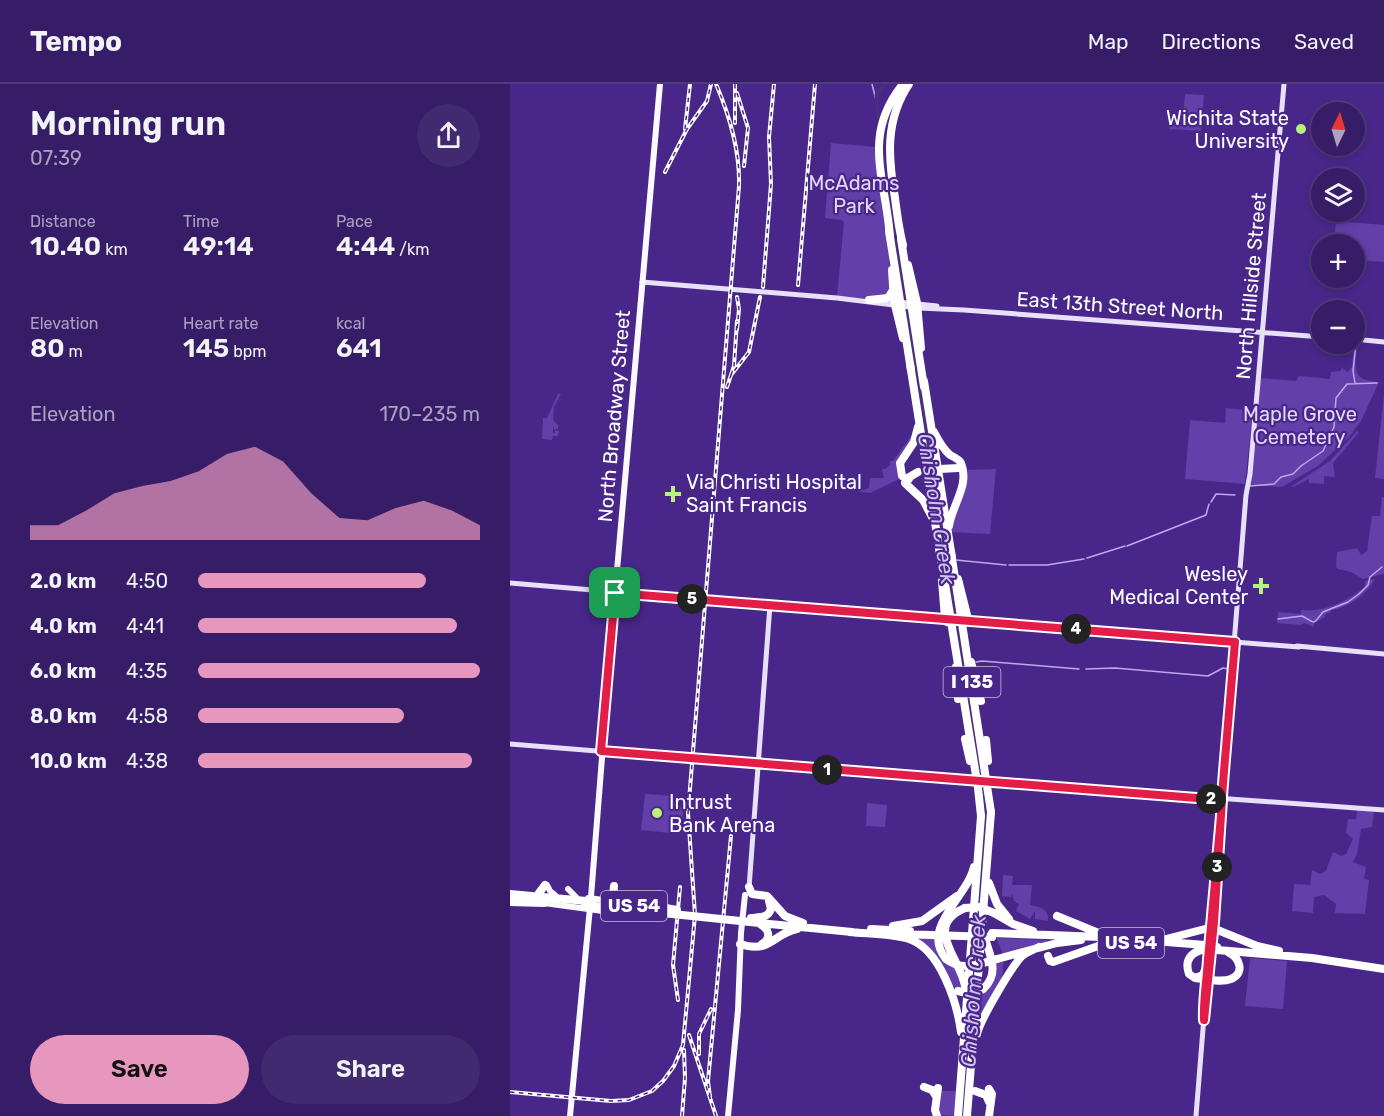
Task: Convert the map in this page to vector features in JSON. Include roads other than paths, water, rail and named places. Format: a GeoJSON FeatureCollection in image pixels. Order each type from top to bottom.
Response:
{"type":"FeatureCollection","features":[{"type":"Feature","properties":{"kind":"highway","name":"I 135"},"geometry":{"type":"LineString","coordinates":[[903,84],[886,111],[880,129],[878,153],[981,807],[956,1116]]}},
{"type":"Feature","properties":{"kind":"highway","name":"I 135"},"geometry":{"type":"LineString","coordinates":[[909,84],[897,105],[890,134],[889,161],[991,812],[988,858]]}},
{"type":"Feature","properties":{"kind":"highway"},"geometry":{"type":"LineString","coordinates":[[869,300],[888,298],[892,295],[889,231]]}},
{"type":"Feature","properties":{"kind":"highway"},"geometry":{"type":"LineString","coordinates":[[901,239],[912,282],[914,305],[920,329],[924,387]]}},
{"type":"Feature","properties":{"kind":"highway"},"geometry":{"type":"LineString","coordinates":[[893,289],[911,370]]}},
{"type":"Feature","properties":{"kind":"highway"},"geometry":{"type":"LineString","coordinates":[[927,401],[939,441],[948,453],[960,460],[961,465],[963,484],[952,513],[950,549],[964,600],[964,621]]}},
{"type":"Feature","properties":{"kind":"highway"},"geometry":{"type":"LineString","coordinates":[[908,479],[902,476],[900,463],[916,439],[917,407]]}},
{"type":"Feature","properties":{"kind":"highway"},"geometry":{"type":"LineString","coordinates":[[940,469],[958,468],[961,465]]}},
{"type":"Feature","properties":{"kind":"highway"},"geometry":{"type":"LineString","coordinates":[[918,472],[908,479],[906,484],[926,505],[938,538]]}},
{"type":"Feature","properties":{"kind":"highway"},"geometry":{"type":"LineString","coordinates":[[939,547],[943,601],[947,620]]}},
{"type":"Feature","properties":{"kind":"highway"},"geometry":{"type":"LineString","coordinates":[[953,632],[958,699]]}},
{"type":"Feature","properties":{"kind":"highway"},"geometry":{"type":"LineString","coordinates":[[965,637],[981,700]]}},
{"type":"Feature","properties":{"kind":"highway"},"geometry":{"type":"LineString","coordinates":[[965,739],[981,807]]}},
{"type":"Feature","properties":{"kind":"highway"},"geometry":{"type":"LineString","coordinates":[[986,740],[991,812]]}},
{"type":"Feature","properties":{"kind":"highway"},"geometry":{"type":"LineString","coordinates":[[980,837],[973,870],[966,886],[949,910],[939,930],[938,946],[946,959],[954,965],[963,967],[998,959],[1045,940],[1058,938]]}},
{"type":"Feature","properties":{"kind":"highway"},"geometry":{"type":"LineString","coordinates":[[988,858],[991,892],[1005,915],[1017,926]]}},
{"type":"Feature","properties":{"kind":"highway"},"geometry":{"type":"LineString","coordinates":[[969,1116],[988,858]]}},
{"type":"Feature","properties":{"kind":"highway"},"geometry":{"type":"LineString","coordinates":[[614,886],[614,901],[637,903],[681,913]]}},
{"type":"Feature","properties":{"kind":"highway"},"geometry":{"type":"LineString","coordinates":[[894,932],[904,932],[922,921],[966,886]]}},
{"type":"Feature","properties":{"kind":"highway"},"geometry":{"type":"LineString","coordinates":[[510,896],[521,890],[544,889]]}},
{"type":"Feature","properties":{"kind":"highway"},"geometry":{"type":"LineString","coordinates":[[750,895],[768,900],[771,909],[766,916],[750,920]]}},
{"type":"Feature","properties":{"kind":"highway"},"geometry":{"type":"LineString","coordinates":[[750,895],[770,898],[789,919],[810,926]]}},
{"type":"Feature","properties":{"kind":"highway"},"geometry":{"type":"LineString","coordinates":[[510,896],[522,902],[541,905]]}},
{"type":"Feature","properties":{"kind":"highway","name":"US 54"},"geometry":{"type":"LineString","coordinates":[[510,896],[850,930],[894,932]]}},
{"type":"Feature","properties":{"kind":"highway"},"geometry":{"type":"LineString","coordinates":[[965,1014],[964,979],[961,969],[948,949],[945,936],[950,918],[965,908],[979,907],[1045,940]]}},
{"type":"Feature","properties":{"kind":"highway"},"geometry":{"type":"LineString","coordinates":[[610,912],[637,917],[681,913]]}},
{"type":"Feature","properties":{"kind":"highway"},"geometry":{"type":"LineString","coordinates":[[904,932],[932,956],[951,986],[958,991],[971,994],[983,989],[991,980],[993,970],[984,935],[984,913]]}},
{"type":"Feature","properties":{"kind":"highway"},"geometry":{"type":"LineString","coordinates":[[1057,918],[1122,940]]}},
{"type":"Feature","properties":{"kind":"highway"},"geometry":{"type":"LineString","coordinates":[[744,944],[762,944],[768,936],[764,926],[750,920]]}},
{"type":"Feature","properties":{"kind":"highway"},"geometry":{"type":"LineString","coordinates":[[744,944],[765,946],[792,930],[810,926]]}},
{"type":"Feature","properties":{"kind":"highway"},"geometry":{"type":"LineString","coordinates":[[1147,940],[1168,939],[1212,927],[1257,946],[1279,951]]}},
{"type":"Feature","properties":{"kind":"highway"},"geometry":{"type":"LineString","coordinates":[[894,932],[992,935],[1045,940],[1058,938]]}},
{"type":"Feature","properties":{"kind":"highway","name":"US 54"},"geometry":{"type":"LineString","coordinates":[[1058,938],[1073,936],[1205,947]]}},
{"type":"Feature","properties":{"kind":"highway","name":"US 54"},"geometry":{"type":"LineString","coordinates":[[1058,938],[1147,940],[1384,967]]}},
{"type":"Feature","properties":{"kind":"highway"},"geometry":{"type":"LineString","coordinates":[[971,1067],[982,1019],[1016,964],[1027,952],[1045,940]]}},
{"type":"Feature","properties":{"kind":"highway"},"geometry":{"type":"LineString","coordinates":[[1050,962],[1122,940]]}},
{"type":"Feature","properties":{"kind":"highway"},"geometry":{"type":"LineString","coordinates":[[1205,947],[1192,953],[1188,961],[1189,974],[1196,978],[1231,979],[1236,976],[1239,966],[1235,956],[1219,949]]}},
{"type":"Feature","properties":{"kind":"highway","name":"US 54"},"geometry":{"type":"LineString","coordinates":[[1219,949],[1279,951],[1384,967]]}},
{"type":"Feature","properties":{"kind":"highway"},"geometry":{"type":"LineString","coordinates":[[1196,978],[1205,973],[1210,962]]}},
{"type":"Feature","properties":{"kind":"highway"},"geometry":{"type":"LineString","coordinates":[[1210,962],[1214,974],[1224,980]]}},
{"type":"Feature","properties":{"kind":"highway"},"geometry":{"type":"LineString","coordinates":[[941,971],[959,1017],[962,1045],[961,1075]]}},
{"type":"Feature","properties":{"kind":"highway"},"geometry":{"type":"LineString","coordinates":[[936,1090],[938,1116]]}},
{"type":"Feature","properties":{"kind":"highway"},"geometry":{"type":"LineString","coordinates":[[975,1091],[986,1095],[993,1094],[988,1116]]}},
{"type":"Feature","properties":{"kind":"main road","name":"North Broadway Street"},"geometry":{"type":"LineString","coordinates":[[570,1116],[660,84]]}},
{"type":"Feature","properties":{"kind":"main road","name":"North Hillside Street"},"geometry":{"type":"LineString","coordinates":[[1196,1116],[1282,84]]}},
{"type":"Feature","properties":{"kind":"main road","name":"East 13th Street North"},"geometry":{"type":"LineString","coordinates":[[642,282],[951,309],[1311,336]]}},
{"type":"Feature","properties":{"kind":"main road","name":"East 13th Street North"},"geometry":{"type":"LineString","coordinates":[[855,300],[897,304]]}},
{"type":"Feature","properties":{"kind":"main road"},"geometry":{"type":"LineString","coordinates":[[1365,340],[1384,342]]}},
{"type":"Feature","properties":{"kind":"main road"},"geometry":{"type":"LineString","coordinates":[[511,583],[1384,654]]}},
{"type":"Feature","properties":{"kind":"main road"},"geometry":{"type":"LineString","coordinates":[[727,1116],[739,976],[750,895],[749,876],[770,605]]}},
{"type":"Feature","properties":{"kind":"main road"},"geometry":{"type":"LineString","coordinates":[[1236,642],[1298,647]]}},
{"type":"Feature","properties":{"kind":"main road"},"geometry":{"type":"LineString","coordinates":[[511,744],[1222,800],[1271,801],[1384,810]]}},
{"type":"Feature","properties":{"kind":"main road"},"geometry":{"type":"LineString","coordinates":[[568,888],[576,897]]}},
{"type":"Feature","properties":{"kind":"main road"},"geometry":{"type":"LineString","coordinates":[[544,889],[555,895],[614,901]]}},
{"type":"Feature","properties":{"kind":"main road"},"geometry":{"type":"LineString","coordinates":[[541,905],[610,912]]}},
{"type":"Feature","properties":{"kind":"main road"},"geometry":{"type":"LineString","coordinates":[[727,1116],[737,1007]]}},
{"type":"Feature","properties":{"kind":"waterway","name":"Chisholm Creek"},"geometry":{"type":"LineString","coordinates":[[872,84],[876,100]]}},
{"type":"Feature","properties":{"kind":"waterway","name":"Chisholm Creek"},"geometry":{"type":"LineString","coordinates":[[879,124],[876,95],[885,84]]}},
{"type":"Feature","properties":{"kind":"waterway","name":"Chisholm Creek"},"geometry":{"type":"LineString","coordinates":[[883,151],[884,165]]}},
{"type":"Feature","properties":{"kind":"waterway","name":"Chisholm Creek"},"geometry":{"type":"LineString","coordinates":[[891,217],[982,784],[985,814],[982,876]]}},
{"type":"Feature","properties":{"kind":"waterway"},"geometry":{"type":"LineString","coordinates":[[1355,354],[1353,371],[1355,383]]}},
{"type":"Feature","properties":{"kind":"waterway"},"geometry":{"type":"LineString","coordinates":[[1250,486],[1274,484],[1281,477],[1293,474],[1323,451],[1334,427],[1336,398],[1347,384],[1377,383]]}},
{"type":"Feature","properties":{"kind":"waterway"},"geometry":{"type":"LineString","coordinates":[[1211,502],[1216,494],[1235,495]]}},
{"type":"Feature","properties":{"kind":"waterway"},"geometry":{"type":"LineString","coordinates":[[1127,546],[1206,515],[1209,504]]}},
{"type":"Feature","properties":{"kind":"waterway"},"geometry":{"type":"LineString","coordinates":[[1087,558],[1125,546]]}},
{"type":"Feature","properties":{"kind":"waterway"},"geometry":{"type":"LineString","coordinates":[[1009,565],[1047,565],[1084,559]]}},
{"type":"Feature","properties":{"kind":"waterway"},"geometry":{"type":"LineString","coordinates":[[956,560],[1006,565]]}},
{"type":"Feature","properties":{"kind":"waterway"},"geometry":{"type":"LineString","coordinates":[[1278,619],[1302,616],[1314,622],[1323,612],[1348,602],[1359,594],[1368,585],[1370,577],[1382,567]]}},
{"type":"Feature","properties":{"kind":"waterway"},"geometry":{"type":"LineString","coordinates":[[976,662],[1079,669]]}},
{"type":"Feature","properties":{"kind":"waterway"},"geometry":{"type":"LineString","coordinates":[[1086,669],[1115,668],[1208,676],[1223,668],[1229,669]]}},
{"type":"Feature","properties":{"kind":"waterway","name":"Chisholm Creek"},"geometry":{"type":"LineString","coordinates":[[963,1116],[977,936]]}},
{"type":"Feature","properties":{"kind":"railway"},"geometry":{"type":"LineString","coordinates":[[685,129],[690,84]]}},
{"type":"Feature","properties":{"kind":"railway"},"geometry":{"type":"LineString","coordinates":[[665,172],[687,129],[707,101],[711,84]]}},
{"type":"Feature","properties":{"kind":"railway"},"geometry":{"type":"LineString","coordinates":[[510,1092],[611,1101],[629,1100],[652,1091],[663,1081],[674,1066],[683,1045],[695,915],[688,813],[739,186],[738,160],[733,134],[716,84]]}},
{"type":"Feature","properties":{"kind":"railway"},"geometry":{"type":"LineString","coordinates":[[735,84],[735,123]]}},
{"type":"Feature","properties":{"kind":"railway"},"geometry":{"type":"LineString","coordinates":[[763,287],[771,184],[769,137],[774,84]]}},
{"type":"Feature","properties":{"kind":"railway"},"geometry":{"type":"LineString","coordinates":[[798,285],[815,84]]}},
{"type":"Feature","properties":{"kind":"railway"},"geometry":{"type":"LineString","coordinates":[[737,93],[748,128],[744,166]]}},
{"type":"Feature","properties":{"kind":"railway"},"geometry":{"type":"LineString","coordinates":[[737,297],[739,309],[737,330]]}},
{"type":"Feature","properties":{"kind":"railway"},"geometry":{"type":"LineString","coordinates":[[727,387],[731,375],[749,352],[760,297]]}},
{"type":"Feature","properties":{"kind":"railway"},"geometry":{"type":"LineString","coordinates":[[731,375],[734,366],[737,321]]}},
{"type":"Feature","properties":{"kind":"railway"},"geometry":{"type":"LineString","coordinates":[[710,1097],[708,1081],[731,836]]}},
{"type":"Feature","properties":{"kind":"railway"},"geometry":{"type":"LineString","coordinates":[[678,1000],[673,965],[680,887]]}},
{"type":"Feature","properties":{"kind":"railway"},"geometry":{"type":"LineString","coordinates":[[699,1054],[699,1034],[711,1009]]}},
{"type":"Feature","properties":{"kind":"railway"},"geometry":{"type":"LineString","coordinates":[[689,1035],[716,1116]]}},
{"type":"Feature","properties":{"kind":"railway"},"geometry":{"type":"LineString","coordinates":[[682,1116],[685,1078],[684,1050]]}},
{"type":"Feature","properties":{"kind":"place","name":"Wichita State University"},"geometry":{"type":"Point","coordinates":[1301,129]}},
{"type":"Feature","properties":{"kind":"place","name":"Via Christi Hospital Saint Francis"},"geometry":{"type":"Point","coordinates":[673,494]}},
{"type":"Feature","properties":{"kind":"place","name":"Wesley Medical Center"},"geometry":{"type":"Point","coordinates":[1261,586]}},
{"type":"Feature","properties":{"kind":"place","name":"Intrust Bank Arena"},"geometry":{"type":"Point","coordinates":[657,813]}},
{"type":"Feature","properties":{"kind":"park label","name":"McAdams Park"},"geometry":{"type":"Point","coordinates":[854,194]}},
{"type":"Feature","properties":{"kind":"park label","name":"Maple Grove Cemetery"},"geometry":{"type":"Point","coordinates":[1300,426]}}]}
